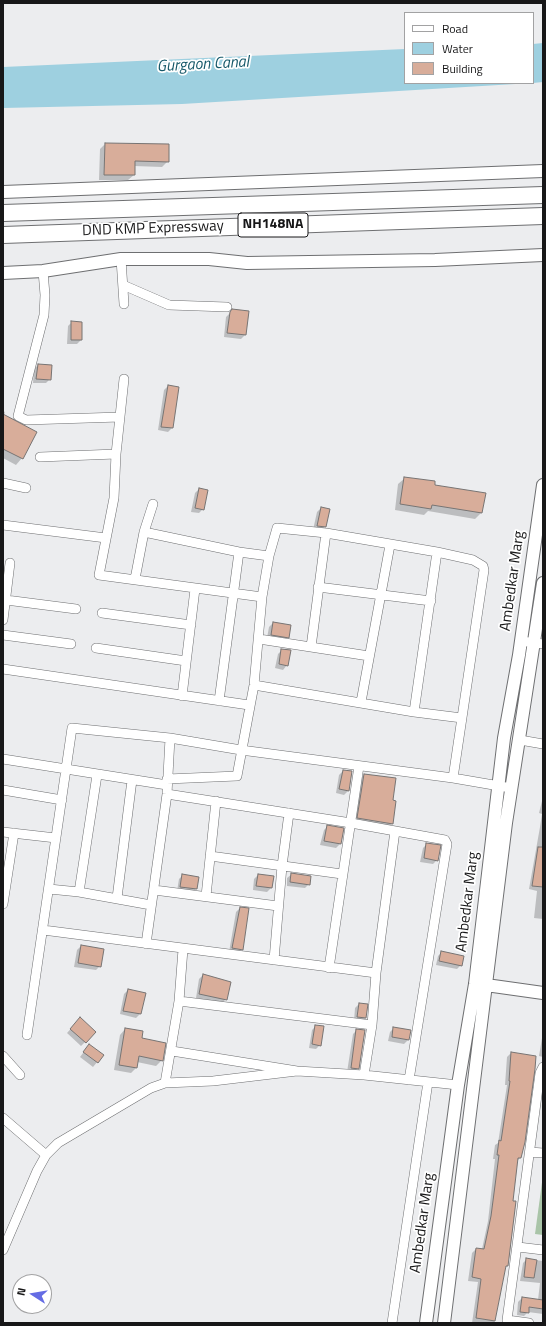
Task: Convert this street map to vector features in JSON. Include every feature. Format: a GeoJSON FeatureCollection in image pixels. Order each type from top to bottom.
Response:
{"type":"FeatureCollection","features":[{"type":"Feature","properties":{"kind":"highway","name":"DND KMP Expressway"},"geometry":{"type":"LineString","coordinates":[[3,213],[543,195]]}},
{"type":"Feature","properties":{"kind":"highway","name":"DND KMP Expressway"},"geometry":{"type":"LineString","coordinates":[[3,235],[543,216]]}},
{"type":"Feature","properties":{"kind":"street"},"geometry":{"type":"LineString","coordinates":[[3,192],[543,171]]}},
{"type":"Feature","properties":{"kind":"street"},"geometry":{"type":"LineString","coordinates":[[3,274],[43,271],[121,259],[209,259],[248,263],[435,260],[543,255]]}},
{"type":"Feature","properties":{"kind":"street"},"geometry":{"type":"LineString","coordinates":[[121,259],[124,304]]}},
{"type":"Feature","properties":{"kind":"street"},"geometry":{"type":"LineString","coordinates":[[43,271],[45,295],[44,315],[18,416],[26,420],[120,417]]}},
{"type":"Feature","properties":{"kind":"street"},"geometry":{"type":"LineString","coordinates":[[123,285],[169,305],[227,307]]}},
{"type":"Feature","properties":{"kind":"street"},"geometry":{"type":"LineString","coordinates":[[124,379],[116,454],[114,498],[99,575],[262,597]]}},
{"type":"Feature","properties":{"kind":"street"},"geometry":{"type":"LineString","coordinates":[[40,457],[116,454]]}},
{"type":"Feature","properties":{"kind":"street"},"geometry":{"type":"LineString","coordinates":[[3,482],[26,488]]}},
{"type":"Feature","properties":{"kind":"street","name":"Ambedkar Marg"},"geometry":{"type":"LineString","coordinates":[[444,1323],[511,788],[520,740],[532,643],[543,485]]}},
{"type":"Feature","properties":{"kind":"street"},"geometry":{"type":"LineString","coordinates":[[135,579],[144,532],[153,504]]}},
{"type":"Feature","properties":{"kind":"street"},"geometry":{"type":"LineString","coordinates":[[3,525],[106,538]]}},
{"type":"Feature","properties":{"kind":"street"},"geometry":{"type":"LineString","coordinates":[[3,759],[132,780],[167,782],[237,776],[249,705],[254,685],[262,597],[269,556],[277,528],[326,533],[438,552],[479,563],[484,570],[453,778]]}},
{"type":"Feature","properties":{"kind":"street"},"geometry":{"type":"LineString","coordinates":[[144,532],[239,552],[269,556]]}},
{"type":"Feature","properties":{"kind":"street"},"geometry":{"type":"LineString","coordinates":[[311,647],[326,533]]}},
{"type":"Feature","properties":{"kind":"street"},"geometry":{"type":"LineString","coordinates":[[361,702],[390,544]]}},
{"type":"Feature","properties":{"kind":"street"},"geometry":{"type":"LineString","coordinates":[[219,701],[239,552]]}},
{"type":"Feature","properties":{"kind":"street"},"geometry":{"type":"LineString","coordinates":[[414,712],[432,601],[438,552]]}},
{"type":"Feature","properties":{"kind":"street"},"geometry":{"type":"LineString","coordinates":[[3,620],[10,563]]}},
{"type":"Feature","properties":{"kind":"street","name":"Ambedkar Marg"},"geometry":{"type":"LineString","coordinates":[[426,1323],[458,1086],[475,984],[504,738],[532,643],[543,583]]}},
{"type":"Feature","properties":{"kind":"street"},"geometry":{"type":"LineString","coordinates":[[318,587],[432,601]]}},
{"type":"Feature","properties":{"kind":"street"},"geometry":{"type":"LineString","coordinates":[[182,696],[195,589]]}},
{"type":"Feature","properties":{"kind":"street"},"geometry":{"type":"LineString","coordinates":[[6,600],[76,609]]}},
{"type":"Feature","properties":{"kind":"street"},"geometry":{"type":"LineString","coordinates":[[102,613],[191,625]]}},
{"type":"Feature","properties":{"kind":"street"},"geometry":{"type":"LineString","coordinates":[[3,635],[71,644]]}},
{"type":"Feature","properties":{"kind":"street"},"geometry":{"type":"LineString","coordinates":[[259,639],[369,656]]}},
{"type":"Feature","properties":{"kind":"street"},"geometry":{"type":"LineString","coordinates":[[96,648],[186,660]]}},
{"type":"Feature","properties":{"kind":"street"},"geometry":{"type":"LineString","coordinates":[[3,669],[249,705]]}},
{"type":"Feature","properties":{"kind":"street"},"geometry":{"type":"LineString","coordinates":[[254,685],[414,712],[462,718]]}},
{"type":"Feature","properties":{"kind":"street"},"geometry":{"type":"LineString","coordinates":[[27,1036],[72,728],[170,738],[241,750],[453,778],[511,788]]}},
{"type":"Feature","properties":{"kind":"street"},"geometry":{"type":"LineString","coordinates":[[146,944],[167,794],[170,738]]}},
{"type":"Feature","properties":{"kind":"street"},"geometry":{"type":"LineString","coordinates":[[520,740],[543,744]]}},
{"type":"Feature","properties":{"kind":"street"},"geometry":{"type":"LineString","coordinates":[[329,968],[359,766]]}},
{"type":"Feature","properties":{"kind":"street"},"geometry":{"type":"LineString","coordinates":[[79,892],[97,775]]}},
{"type":"Feature","properties":{"kind":"street"},"geometry":{"type":"LineString","coordinates":[[117,898],[132,780]]}},
{"type":"Feature","properties":{"kind":"street"},"geometry":{"type":"LineString","coordinates":[[3,790],[62,800]]}},
{"type":"Feature","properties":{"kind":"street"},"geometry":{"type":"LineString","coordinates":[[167,794],[442,838],[446,840],[447,844],[410,1080]]}},
{"type":"Feature","properties":{"kind":"street"},"geometry":{"type":"LineString","coordinates":[[206,896],[216,801]]}},
{"type":"Feature","properties":{"kind":"street"},"geometry":{"type":"LineString","coordinates":[[274,960],[282,866],[289,813]]}},
{"type":"Feature","properties":{"kind":"street"},"geometry":{"type":"LineString","coordinates":[[364,1075],[372,1025],[376,973],[395,831]]}},
{"type":"Feature","properties":{"kind":"street"},"geometry":{"type":"LineString","coordinates":[[3,832],[56,838]]}},
{"type":"Feature","properties":{"kind":"street"},"geometry":{"type":"LineString","coordinates":[[3,904],[6,867],[14,833]]}},
{"type":"Feature","properties":{"kind":"street"},"geometry":{"type":"LineString","coordinates":[[210,856],[342,874]]}},
{"type":"Feature","properties":{"kind":"street"},"geometry":{"type":"LineString","coordinates":[[49,889],[79,892],[151,905]]}},
{"type":"Feature","properties":{"kind":"street"},"geometry":{"type":"LineString","coordinates":[[154,890],[278,906]]}},
{"type":"Feature","properties":{"kind":"street"},"geometry":{"type":"LineString","coordinates":[[43,930],[376,973]]}},
{"type":"Feature","properties":{"kind":"street"},"geometry":{"type":"LineString","coordinates":[[165,1083],[172,1051],[183,949]]}},
{"type":"Feature","properties":{"kind":"street"},"geometry":{"type":"LineString","coordinates":[[475,984],[543,993]]}},
{"type":"Feature","properties":{"kind":"street"},"geometry":{"type":"LineString","coordinates":[[178,1001],[372,1025]]}},
{"type":"Feature","properties":{"kind":"street"},"geometry":{"type":"LineString","coordinates":[[172,1051],[297,1071],[364,1075],[458,1086]]}},
{"type":"Feature","properties":{"kind":"street"},"geometry":{"type":"LineString","coordinates":[[3,1056],[20,1075]]}},
{"type":"Feature","properties":{"kind":"street"},"geometry":{"type":"LineString","coordinates":[[529,1323],[507,1322],[540,1073],[543,1067]]}},
{"type":"Feature","properties":{"kind":"street"},"geometry":{"type":"LineString","coordinates":[[3,1250],[37,1171],[46,1155],[58,1144],[151,1088],[165,1083],[213,1081],[297,1071]]}},
{"type":"Feature","properties":{"kind":"street"},"geometry":{"type":"LineString","coordinates":[[392,1323],[428,1082]]}},
{"type":"Feature","properties":{"kind":"street"},"geometry":{"type":"LineString","coordinates":[[3,1118],[46,1155]]}},
{"type":"Feature","properties":{"kind":"street"},"geometry":{"type":"LineString","coordinates":[[530,1152],[543,1154]]}},
{"type":"Feature","properties":{"kind":"street"},"geometry":{"type":"LineString","coordinates":[[518,1247],[543,1250]]}},
{"type":"Feature","properties":{"kind":"green space"},"geometry":{"type":"Polygon","coordinates":[[[543,1175],[543,1235],[535,1234],[543,1175]]]}},
{"type":"Feature","properties":{"kind":"water"},"geometry":{"type":"Polygon","coordinates":[[[543,43],[543,82],[534,83],[534,44],[543,43]]]}},
{"type":"Feature","properties":{"kind":"water","name":"Gurgaon Canal"},"geometry":{"type":"Polygon","coordinates":[[[404,49],[404,84],[515,84],[182,104],[3,108],[3,67],[404,49]]]}},
{"type":"Feature","properties":{"kind":"building"},"geometry":{"type":"Polygon","coordinates":[[[105,143],[169,144],[169,162],[135,161],[135,175],[104,175],[105,143]]]}},
{"type":"Feature","properties":{"kind":"building"},"geometry":{"type":"Polygon","coordinates":[[[232,309],[249,311],[246,335],[227,333],[230,312],[232,309]]]}},
{"type":"Feature","properties":{"kind":"building"},"geometry":{"type":"Polygon","coordinates":[[[71,321],[82,322],[82,340],[71,340],[71,321]]]}},
{"type":"Feature","properties":{"kind":"building"},"geometry":{"type":"Polygon","coordinates":[[[38,364],[52,365],[51,380],[36,379],[38,364]]]}},
{"type":"Feature","properties":{"kind":"building"},"geometry":{"type":"Polygon","coordinates":[[[168,385],[179,387],[173,428],[161,427],[168,385]]]}},
{"type":"Feature","properties":{"kind":"building"},"geometry":{"type":"Polygon","coordinates":[[[3,414],[37,432],[23,459],[3,449],[3,414]]]}},
{"type":"Feature","properties":{"kind":"building"},"geometry":{"type":"Polygon","coordinates":[[[404,477],[435,481],[435,485],[486,493],[482,513],[432,505],[431,509],[400,504],[404,477]]]}},
{"type":"Feature","properties":{"kind":"building"},"geometry":{"type":"Polygon","coordinates":[[[199,488],[208,490],[204,510],[195,508],[199,488]]]}},
{"type":"Feature","properties":{"kind":"building"},"geometry":{"type":"Polygon","coordinates":[[[321,507],[330,509],[326,527],[317,526],[321,507]]]}},
{"type":"Feature","properties":{"kind":"building"},"geometry":{"type":"Polygon","coordinates":[[[273,622],[291,625],[289,638],[271,635],[273,622]]]}},
{"type":"Feature","properties":{"kind":"building"},"geometry":{"type":"Polygon","coordinates":[[[281,649],[291,650],[288,666],[279,664],[281,649]]]}},
{"type":"Feature","properties":{"kind":"building"},"geometry":{"type":"Polygon","coordinates":[[[343,770],[352,771],[349,791],[339,789],[343,770]]]}},
{"type":"Feature","properties":{"kind":"building"},"geometry":{"type":"Polygon","coordinates":[[[364,774],[396,778],[393,800],[396,801],[393,824],[357,818],[364,774]]]}},
{"type":"Feature","properties":{"kind":"building"},"geometry":{"type":"Polygon","coordinates":[[[327,825],[344,828],[341,844],[324,841],[327,825]]]}},
{"type":"Feature","properties":{"kind":"building"},"geometry":{"type":"Polygon","coordinates":[[[426,843],[441,845],[438,861],[424,858],[426,843]]]}},
{"type":"Feature","properties":{"kind":"building"},"geometry":{"type":"Polygon","coordinates":[[[538,847],[543,847],[543,887],[532,886],[538,847]]]}},
{"type":"Feature","properties":{"kind":"building"},"geometry":{"type":"Polygon","coordinates":[[[291,873],[311,876],[310,885],[290,882],[291,873]]]}},
{"type":"Feature","properties":{"kind":"building"},"geometry":{"type":"Polygon","coordinates":[[[182,874],[199,877],[197,889],[180,887],[182,874]]]}},
{"type":"Feature","properties":{"kind":"building"},"geometry":{"type":"Polygon","coordinates":[[[258,874],[274,876],[272,888],[256,886],[258,874]]]}},
{"type":"Feature","properties":{"kind":"building"},"geometry":{"type":"Polygon","coordinates":[[[240,907],[249,908],[243,950],[232,948],[240,907]]]}},
{"type":"Feature","properties":{"kind":"building"},"geometry":{"type":"Polygon","coordinates":[[[81,945],[104,949],[101,967],[78,963],[81,945]]]}},
{"type":"Feature","properties":{"kind":"building"},"geometry":{"type":"Polygon","coordinates":[[[441,951],[464,956],[462,966],[439,961],[441,951]]]}},
{"type":"Feature","properties":{"kind":"building"},"geometry":{"type":"Polygon","coordinates":[[[203,974],[231,982],[227,1000],[199,994],[203,974]]]}},
{"type":"Feature","properties":{"kind":"building"},"geometry":{"type":"Polygon","coordinates":[[[128,989],[146,993],[141,1014],[123,1011],[128,989]]]}},
{"type":"Feature","properties":{"kind":"building"},"geometry":{"type":"Polygon","coordinates":[[[359,1003],[368,1004],[366,1018],[357,1017],[359,1003]]]}},
{"type":"Feature","properties":{"kind":"building"},"geometry":{"type":"Polygon","coordinates":[[[80,1017],[96,1032],[86,1043],[70,1029],[80,1017]]]}},
{"type":"Feature","properties":{"kind":"building"},"geometry":{"type":"Polygon","coordinates":[[[315,1025],[324,1026],[321,1046],[312,1044],[315,1025]]]}},
{"type":"Feature","properties":{"kind":"building"},"geometry":{"type":"Polygon","coordinates":[[[393,1027],[411,1030],[409,1040],[392,1037],[393,1027]]]}},
{"type":"Feature","properties":{"kind":"building"},"geometry":{"type":"Polygon","coordinates":[[[125,1028],[143,1031],[142,1038],[166,1043],[163,1061],[139,1056],[137,1068],[119,1065],[125,1028]]]}},
{"type":"Feature","properties":{"kind":"building"},"geometry":{"type":"Polygon","coordinates":[[[356,1029],[365,1030],[359,1069],[351,1068],[356,1029]]]}},
{"type":"Feature","properties":{"kind":"building"},"geometry":{"type":"Polygon","coordinates":[[[89,1044],[104,1055],[98,1063],[83,1052],[89,1044]]]}},
{"type":"Feature","properties":{"kind":"building"},"geometry":{"type":"Polygon","coordinates":[[[511,1052],[536,1056],[525,1142],[521,1158],[518,1158],[513,1201],[516,1201],[508,1266],[506,1266],[495,1321],[476,1318],[481,1279],[472,1277],[476,1248],[484,1249],[491,1216],[499,1155],[497,1155],[499,1140],[501,1141],[510,1081],[511,1052]]]}},
{"type":"Feature","properties":{"kind":"building"},"geometry":{"type":"Polygon","coordinates":[[[526,1258],[537,1260],[534,1278],[524,1277],[526,1258]]]}},
{"type":"Feature","properties":{"kind":"building"},"geometry":{"type":"Polygon","coordinates":[[[522,1297],[543,1300],[543,1309],[529,1307],[529,1313],[520,1312],[522,1297]]]}}]}
